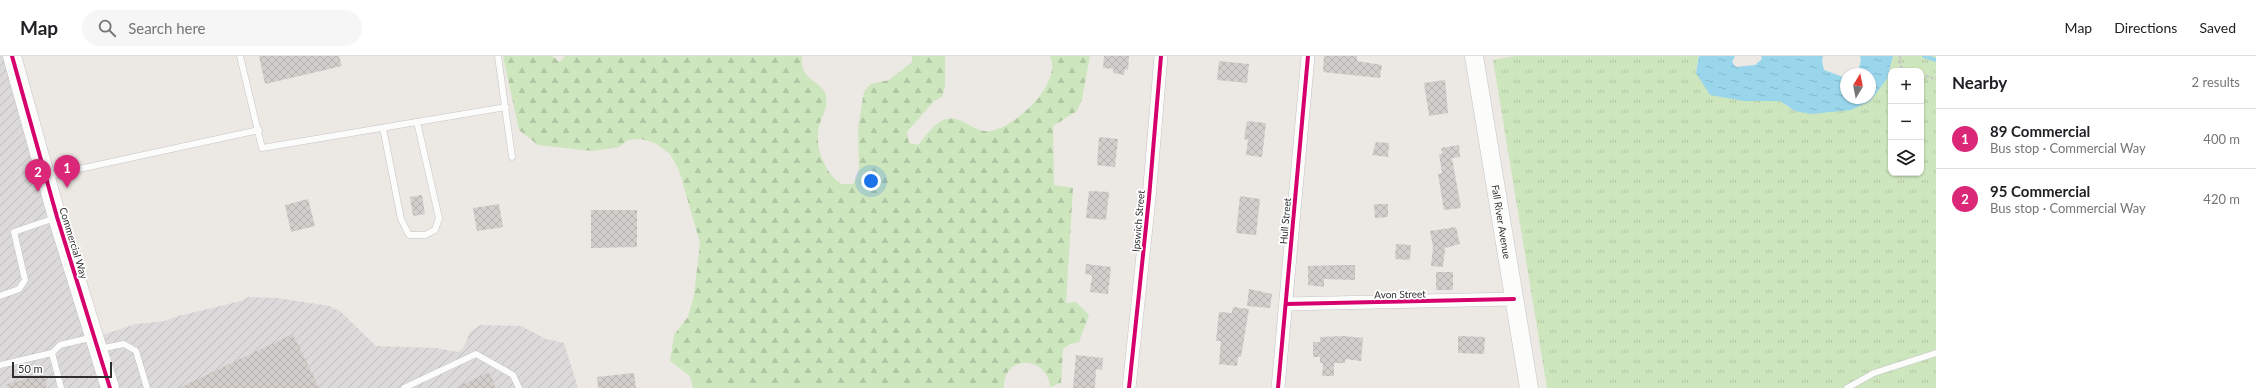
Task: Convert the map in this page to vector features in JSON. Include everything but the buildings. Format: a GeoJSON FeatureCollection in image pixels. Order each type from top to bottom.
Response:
{"type":"FeatureCollection","features":[{"type":"Feature","properties":{"kind":"street","name":"Commercial Way"},"geometry":{"type":"LineString","coordinates":[[12,56],[45,177],[110,388]]}},
{"type":"Feature","properties":{"kind":"street","name":"Ipswich Street"},"geometry":{"type":"LineString","coordinates":[[1129,388],[1149,198],[1161,56]]}},
{"type":"Feature","properties":{"kind":"street","name":"Hull Street"},"geometry":{"type":"LineString","coordinates":[[1278,388],[1308,56]]}},
{"type":"Feature","properties":{"kind":"street","name":"Fall River Avenue"},"geometry":{"type":"LineString","coordinates":[[1474,56],[1529,388]]}},
{"type":"Feature","properties":{"kind":"street","name":"Avon Street"},"geometry":{"type":"LineString","coordinates":[[1286,304],[1514,299]]}},
{"type":"Feature","properties":{"kind":"lane"},"geometry":{"type":"LineString","coordinates":[[240,56],[259,130],[262,148],[506,107]]}},
{"type":"Feature","properties":{"kind":"lane"},"geometry":{"type":"LineString","coordinates":[[498,56],[512,157]]}},
{"type":"Feature","properties":{"kind":"lane"},"geometry":{"type":"LineString","coordinates":[[382,128],[401,219],[409,235],[425,235],[435,230],[439,218],[417,122]]}},
{"type":"Feature","properties":{"kind":"lane"},"geometry":{"type":"LineString","coordinates":[[45,177],[259,130]]}},
{"type":"Feature","properties":{"kind":"lane"},"geometry":{"type":"LineString","coordinates":[[0,296],[19,290],[25,280],[14,232],[57,217]]}},
{"type":"Feature","properties":{"kind":"lane"},"geometry":{"type":"LineString","coordinates":[[0,364],[52,353],[60,345],[97,343],[124,344],[136,351],[147,388]]}},
{"type":"Feature","properties":{"kind":"lane"},"geometry":{"type":"LineString","coordinates":[[52,353],[60,388]]}},
{"type":"Feature","properties":{"kind":"lane"},"geometry":{"type":"LineString","coordinates":[[1847,388],[1874,373],[1936,353]]}},
{"type":"Feature","properties":{"kind":"lane"},"geometry":{"type":"LineString","coordinates":[[404,388],[476,354],[513,375],[519,388]]}},
{"type":"Feature","properties":{"kind":"path"},"geometry":{"type":"LineString","coordinates":[[1900,56],[1900,66],[1903,68]]}},
{"type":"Feature","properties":{"kind":"path"},"geometry":{"type":"LineString","coordinates":[[1924,76],[1936,79]]}},
{"type":"Feature","properties":{"kind":"shaded area"},"geometry":{"type":"Polygon","coordinates":[[[0,56],[12,56],[96,337],[136,324],[165,321],[178,316],[241,301],[248,297],[277,298],[329,306],[340,311],[376,346],[436,348],[458,352],[463,349],[470,332],[480,325],[521,326],[546,339],[564,343],[578,388],[0,388],[0,56]]]}},
{"type":"Feature","properties":{"kind":"green space"},"geometry":{"type":"Polygon","coordinates":[[[503,56],[552,56],[560,62],[565,56],[802,56],[802,64],[807,76],[824,90],[826,96],[826,107],[818,131],[819,149],[825,165],[835,179],[841,184],[853,184],[858,176],[858,128],[864,91],[871,84],[889,80],[912,62],[912,56],[945,56],[945,86],[942,97],[934,101],[907,132],[909,143],[918,145],[935,126],[947,119],[958,119],[984,131],[1000,128],[1012,122],[1034,102],[1050,79],[1052,67],[1050,56],[1090,56],[1082,99],[1077,111],[1053,126],[1054,185],[1073,188],[1066,303],[1076,302],[1089,315],[1079,342],[1070,344],[1063,349],[1061,383],[1050,387],[1047,377],[1042,369],[1034,364],[1026,363],[1018,364],[1010,369],[1006,377],[1004,388],[693,388],[690,376],[670,361],[674,335],[688,317],[694,295],[700,243],[679,170],[670,154],[655,143],[641,139],[628,140],[619,147],[592,151],[538,145],[519,130],[503,56]]]}},
{"type":"Feature","properties":{"kind":"green space"},"geometry":{"type":"Polygon","coordinates":[[[1515,56],[1699,56],[1696,73],[1744,101],[1780,101],[1795,111],[1848,104],[1876,104],[1876,93],[1887,79],[1888,75],[1888,176],[1924,176],[1924,68],[1890,68],[1893,56],[1936,56],[1936,388],[1547,388],[1493,60],[1515,56]]]}},
{"type":"Feature","properties":{"kind":"water"},"geometry":{"type":"Polygon","coordinates":[[[1699,56],[1735,56],[1732,62],[1736,67],[1755,65],[1762,59],[1761,56],[1823,56],[1822,61],[1824,70],[1840,76],[1840,104],[1864,104],[1851,110],[1811,114],[1795,111],[1780,101],[1744,101],[1710,95],[1696,73],[1699,56]]]}},
{"type":"Feature","properties":{"kind":"water"},"geometry":{"type":"Polygon","coordinates":[[[1860,56],[1893,56],[1890,68],[1888,68],[1887,79],[1876,93],[1876,68],[1859,68],[1861,61],[1860,56]]]}},
{"type":"Feature","properties":{"kind":"waterway"},"geometry":{"type":"LineString","coordinates":[[1924,56],[1936,60]]}},
{"type":"Feature","properties":{"kind":"cycle path"},"geometry":{"type":"LineString","coordinates":[[12,56],[57,217],[110,388]]}},
{"type":"Feature","properties":{"kind":"cycle path"},"geometry":{"type":"LineString","coordinates":[[1129,388],[1149,198],[1161,56]]}},
{"type":"Feature","properties":{"kind":"cycle path"},"geometry":{"type":"LineString","coordinates":[[1278,388],[1308,56]]}},
{"type":"Feature","properties":{"kind":"cycle path"},"geometry":{"type":"LineString","coordinates":[[1286,304],[1514,299]]}},
{"type":"Feature","properties":{"kind":"place","name":"89 Commercial"},"geometry":{"type":"Point","coordinates":[67,188]}},
{"type":"Feature","properties":{"kind":"place","name":"95 Commercial"},"geometry":{"type":"Point","coordinates":[38,192]}}]}
